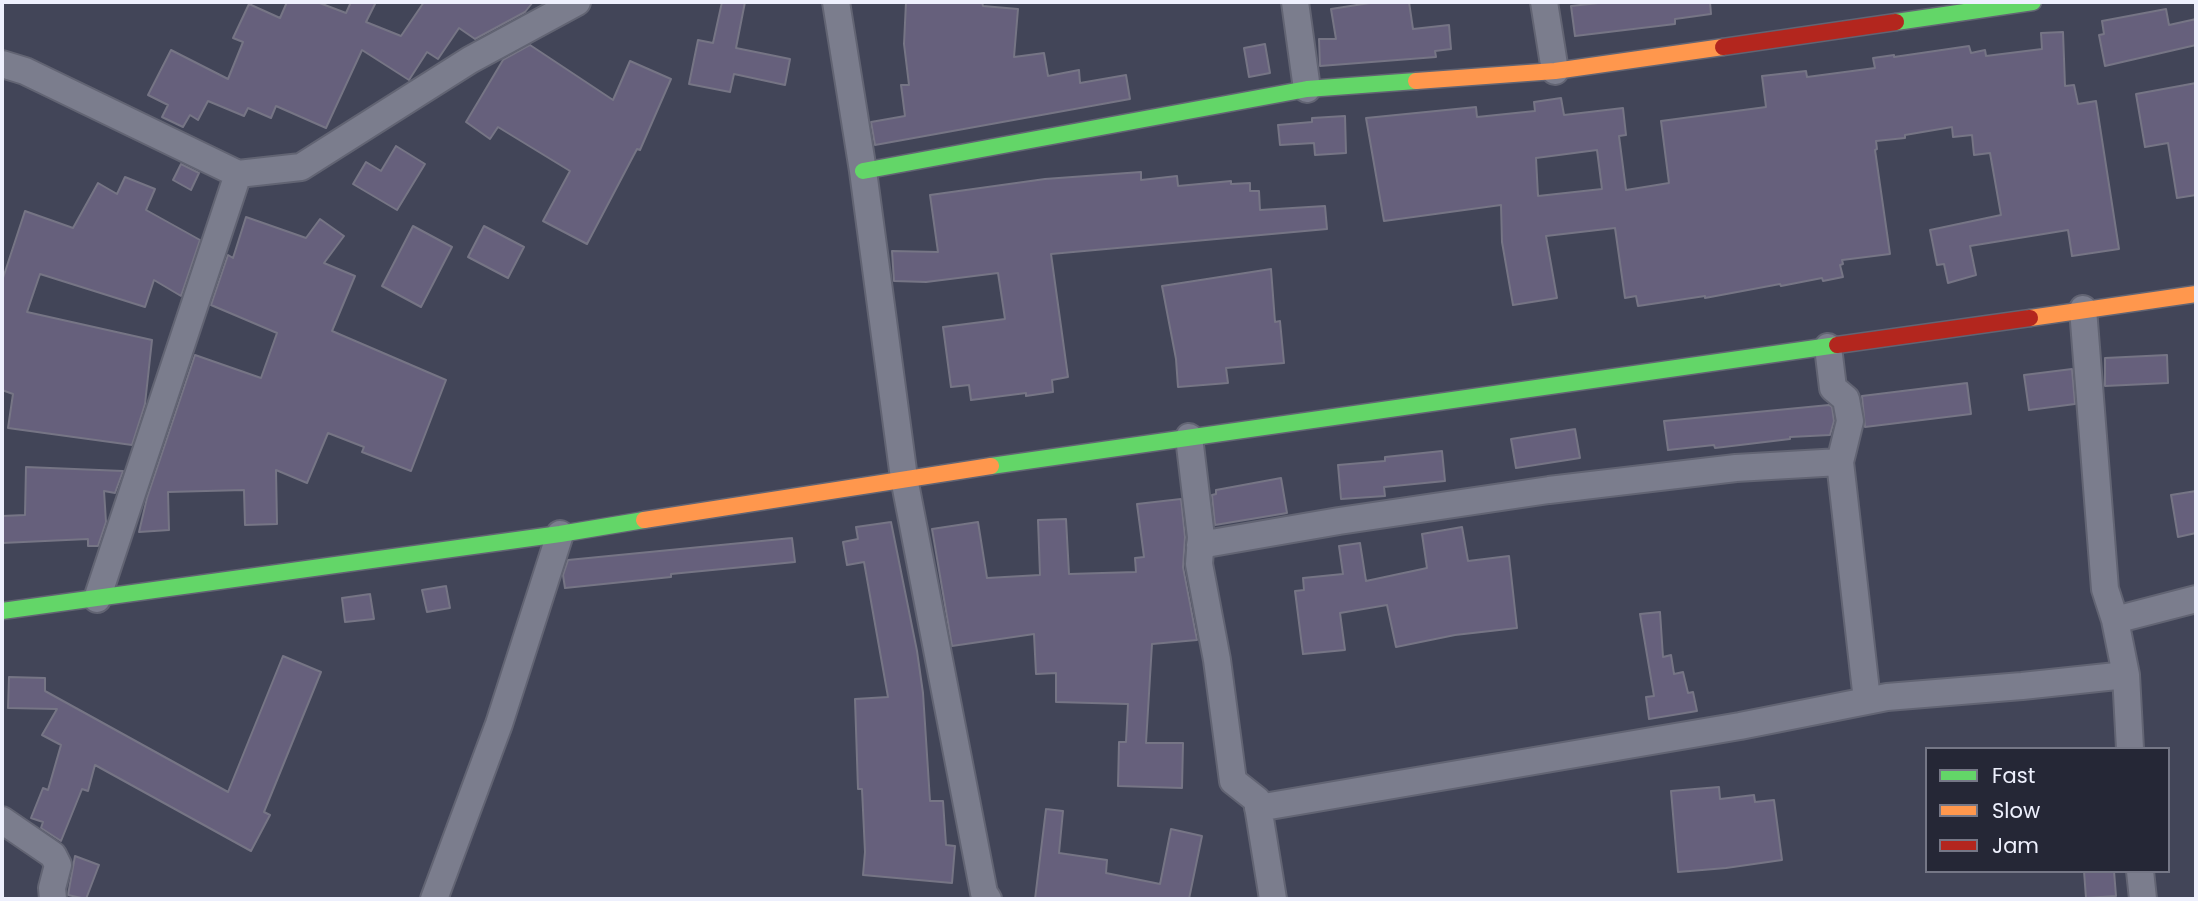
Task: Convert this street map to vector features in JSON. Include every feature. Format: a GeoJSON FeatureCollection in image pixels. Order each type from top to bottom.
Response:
{"type":"FeatureCollection","features":[{"type":"Feature","properties":{"kind":"street"},"geometry":{"type":"LineString","coordinates":[[2,64],[25,71],[238,174],[301,167],[470,60],[577,2]]}},
{"type":"Feature","properties":{"kind":"street"},"geometry":{"type":"LineString","coordinates":[[836,2],[863,171],[904,478],[986,897]]}},
{"type":"Feature","properties":{"kind":"street"},"geometry":{"type":"LineString","coordinates":[[1295,2],[1307,89]]}},
{"type":"Feature","properties":{"kind":"street"},"geometry":{"type":"LineString","coordinates":[[1544,2],[1555,71]]}},
{"type":"Feature","properties":{"kind":"street"},"geometry":{"type":"LineString","coordinates":[[863,171],[1307,89],[1555,71],[2033,2]]}},
{"type":"Feature","properties":{"kind":"street"},"geometry":{"type":"LineString","coordinates":[[97,599],[238,174]]}},
{"type":"Feature","properties":{"kind":"street"},"geometry":{"type":"LineString","coordinates":[[2,611],[560,534],[904,478],[2196,294]]}},
{"type":"Feature","properties":{"kind":"street"},"geometry":{"type":"LineString","coordinates":[[2083,309],[2105,589],[2115,620],[2126,674],[2130,747]]}},
{"type":"Feature","properties":{"kind":"street"},"geometry":{"type":"LineString","coordinates":[[1828,347],[1833,388],[1846,398],[1850,421],[1840,462],[1867,701]]}},
{"type":"Feature","properties":{"kind":"street"},"geometry":{"type":"LineString","coordinates":[[1189,437],[1200,545],[1199,564],[1217,660],[1233,781],[1257,800],[1273,899]]}},
{"type":"Feature","properties":{"kind":"street"},"geometry":{"type":"LineString","coordinates":[[1200,545],[1549,490],[1736,468],[1840,462]]}},
{"type":"Feature","properties":{"kind":"street"},"geometry":{"type":"LineString","coordinates":[[434,899],[499,724],[560,534]]}},
{"type":"Feature","properties":{"kind":"street"},"geometry":{"type":"LineString","coordinates":[[2115,620],[2196,599]]}},
{"type":"Feature","properties":{"kind":"street"},"geometry":{"type":"LineString","coordinates":[[1258,808],[1740,726],[1887,696],[2022,686],[2126,674]]}},
{"type":"Feature","properties":{"kind":"street"},"geometry":{"type":"LineString","coordinates":[[2,820],[53,855],[58,865],[51,888],[53,899]]}},
{"type":"Feature","properties":{"kind":"street"},"geometry":{"type":"LineString","coordinates":[[2140,873],[2143,899]]}},
{"type":"Feature","properties":{"kind":"building"},"geometry":{"type":"Polygon","coordinates":[[[287,2],[317,2],[346,13],[351,2],[376,2],[366,22],[401,36],[424,2],[533,2],[525,12],[475,39],[459,28],[438,59],[427,52],[409,80],[362,50],[326,128],[276,106],[271,118],[248,108],[244,116],[208,101],[198,120],[190,115],[183,127],[162,117],[168,105],[148,95],[171,50],[228,79],[243,42],[233,38],[249,4],[280,18],[287,2]]]}},
{"type":"Feature","properties":{"kind":"building"},"geometry":{"type":"Polygon","coordinates":[[[722,2],[745,2],[736,48],[790,59],[785,85],[734,74],[730,92],[689,84],[698,40],[713,43],[722,2]]]}},
{"type":"Feature","properties":{"kind":"building"},"geometry":{"type":"Polygon","coordinates":[[[906,2],[982,2],[983,6],[1018,9],[1014,57],[1044,53],[1048,76],[1079,70],[1080,83],[1126,75],[1130,99],[875,145],[871,122],[905,116],[901,85],[909,85],[904,44],[906,2]]]}},
{"type":"Feature","properties":{"kind":"building"},"geometry":{"type":"Polygon","coordinates":[[[1376,2],[1409,2],[1413,29],[1449,25],[1451,49],[1435,51],[1436,57],[1320,66],[1319,39],[1336,39],[1331,9],[1376,2]]]}},
{"type":"Feature","properties":{"kind":"building"},"geometry":{"type":"Polygon","coordinates":[[[1608,2],[1710,2],[1711,14],[1675,19],[1675,24],[1575,36],[1571,6],[1608,2]]]}},
{"type":"Feature","properties":{"kind":"building"},"geometry":{"type":"Polygon","coordinates":[[[2166,9],[2169,25],[2196,19],[2196,45],[2105,66],[2099,35],[2104,34],[2102,21],[2166,9]]]}},
{"type":"Feature","properties":{"kind":"building"},"geometry":{"type":"Polygon","coordinates":[[[2063,32],[2065,86],[2074,85],[2078,104],[2096,101],[2119,249],[2072,256],[2068,230],[1970,246],[1976,275],[1948,283],[1944,264],[1937,265],[1930,230],[2001,215],[1990,153],[1974,155],[1972,135],[1953,137],[1952,127],[1905,135],[1905,138],[1876,141],[1890,254],[1842,260],[1843,264],[1840,265],[1843,277],[1823,281],[1822,278],[1705,298],[1638,306],[1636,296],[1625,298],[1615,228],[1546,236],[1557,298],[1513,305],[1502,242],[1501,205],[1384,221],[1366,118],[1476,107],[1477,117],[1535,111],[1534,102],[1561,98],[1564,115],[1623,108],[1626,135],[1619,136],[1626,190],[1669,183],[1661,121],[1766,107],[1762,76],[1806,71],[1807,77],[1875,68],[1873,58],[1969,46],[1971,53],[1985,50],[1986,56],[2042,49],[2041,33],[2063,32]],[[1597,150],[1536,158],[1538,196],[1602,189],[1597,150]]]}},
{"type":"Feature","properties":{"kind":"building"},"geometry":{"type":"Polygon","coordinates":[[[1265,44],[1270,73],[1249,77],[1244,48],[1265,44]]]}},
{"type":"Feature","properties":{"kind":"building"},"geometry":{"type":"Polygon","coordinates":[[[530,45],[613,100],[630,61],[671,79],[640,150],[637,149],[587,244],[543,221],[570,171],[498,127],[490,139],[466,122],[503,60],[530,45]]]}},
{"type":"Feature","properties":{"kind":"building"},"geometry":{"type":"Polygon","coordinates":[[[2196,83],[2196,195],[2177,198],[2168,143],[2145,147],[2136,94],[2196,83]]]}},
{"type":"Feature","properties":{"kind":"building"},"geometry":{"type":"Polygon","coordinates":[[[1345,116],[1346,153],[1315,155],[1314,143],[1280,145],[1278,125],[1312,122],[1312,118],[1345,116]]]}},
{"type":"Feature","properties":{"kind":"building"},"geometry":{"type":"Polygon","coordinates":[[[396,146],[425,164],[397,210],[353,184],[366,162],[381,171],[396,146]]]}},
{"type":"Feature","properties":{"kind":"building"},"geometry":{"type":"Polygon","coordinates":[[[181,164],[199,173],[191,190],[173,180],[181,164]]]}},
{"type":"Feature","properties":{"kind":"building"},"geometry":{"type":"Polygon","coordinates":[[[1141,172],[1141,180],[1177,176],[1178,186],[1231,181],[1231,184],[1250,183],[1250,191],[1259,191],[1260,210],[1325,206],[1327,229],[1051,254],[1068,377],[1052,380],[1053,392],[1026,396],[1026,393],[971,400],[969,385],[951,387],[943,327],[1005,319],[998,273],[926,282],[894,281],[892,251],[938,252],[930,195],[1045,179],[1141,172]]]}},
{"type":"Feature","properties":{"kind":"building"},"geometry":{"type":"Polygon","coordinates":[[[125,177],[155,189],[146,210],[200,240],[181,296],[154,280],[145,307],[40,274],[27,312],[152,340],[145,404],[132,445],[8,428],[13,394],[2,390],[2,281],[25,211],[73,228],[98,183],[117,194],[125,177]]]}},
{"type":"Feature","properties":{"kind":"building"},"geometry":{"type":"Polygon","coordinates":[[[246,217],[306,238],[320,219],[344,236],[324,263],[355,276],[332,331],[446,380],[411,471],[362,452],[364,447],[328,433],[307,483],[276,470],[277,524],[245,525],[244,490],[168,492],[169,530],[139,532],[147,498],[195,355],[261,378],[277,333],[211,305],[228,255],[233,258],[246,217]]]}},
{"type":"Feature","properties":{"kind":"building"},"geometry":{"type":"Polygon","coordinates":[[[413,226],[452,247],[421,307],[382,286],[413,226]]]}},
{"type":"Feature","properties":{"kind":"building"},"geometry":{"type":"Polygon","coordinates":[[[484,226],[524,247],[508,278],[468,257],[484,226]]]}},
{"type":"Feature","properties":{"kind":"building"},"geometry":{"type":"Polygon","coordinates":[[[1271,269],[1275,322],[1280,321],[1284,363],[1226,368],[1228,383],[1178,387],[1176,359],[1162,286],[1271,269]]]}},
{"type":"Feature","properties":{"kind":"building"},"geometry":{"type":"Polygon","coordinates":[[[2167,355],[2168,383],[2105,386],[2105,358],[2167,355]]]}},
{"type":"Feature","properties":{"kind":"building"},"geometry":{"type":"Polygon","coordinates":[[[2072,369],[2075,404],[2029,410],[2024,375],[2072,369]]]}},
{"type":"Feature","properties":{"kind":"building"},"geometry":{"type":"Polygon","coordinates":[[[1967,383],[1971,414],[1865,427],[1862,396],[1967,383]]]}},
{"type":"Feature","properties":{"kind":"building"},"geometry":{"type":"Polygon","coordinates":[[[1829,405],[1832,407],[1834,421],[1830,435],[1790,437],[1715,448],[1714,445],[1668,450],[1664,421],[1829,405]]]}},
{"type":"Feature","properties":{"kind":"building"},"geometry":{"type":"Polygon","coordinates":[[[1575,429],[1580,458],[1516,468],[1511,439],[1575,429]]]}},
{"type":"Feature","properties":{"kind":"building"},"geometry":{"type":"Polygon","coordinates":[[[1442,451],[1445,481],[1384,487],[1385,496],[1341,499],[1338,465],[1385,461],[1385,457],[1442,451]]]}},
{"type":"Feature","properties":{"kind":"building"},"geometry":{"type":"Polygon","coordinates":[[[26,467],[123,471],[115,493],[104,491],[106,522],[98,546],[88,546],[88,539],[2,543],[2,516],[25,515],[26,467]]]}},
{"type":"Feature","properties":{"kind":"building"},"geometry":{"type":"Polygon","coordinates":[[[1281,478],[1287,513],[1215,525],[1212,495],[1216,494],[1216,490],[1281,478]]]}},
{"type":"Feature","properties":{"kind":"building"},"geometry":{"type":"Polygon","coordinates":[[[2196,491],[2196,533],[2178,537],[2171,495],[2196,491]]]}},
{"type":"Feature","properties":{"kind":"building"},"geometry":{"type":"Polygon","coordinates":[[[1181,499],[1185,537],[1183,567],[1197,640],[1152,644],[1146,743],[1183,743],[1182,788],[1118,786],[1119,742],[1126,742],[1128,704],[1056,702],[1056,673],[1036,674],[1034,634],[952,646],[932,529],[978,522],[987,578],[1040,575],[1038,520],[1066,519],[1069,574],[1136,572],[1135,558],[1144,557],[1137,504],[1181,499]]]}},
{"type":"Feature","properties":{"kind":"building"},"geometry":{"type":"Polygon","coordinates":[[[891,522],[923,693],[930,801],[943,801],[946,845],[955,846],[952,883],[863,875],[865,852],[862,789],[858,789],[855,699],[888,697],[864,562],[847,565],[843,542],[858,539],[856,527],[891,522]]]}},
{"type":"Feature","properties":{"kind":"building"},"geometry":{"type":"Polygon","coordinates":[[[1462,527],[1468,561],[1509,556],[1517,628],[1455,635],[1396,647],[1387,605],[1340,613],[1345,650],[1303,654],[1295,591],[1304,590],[1303,578],[1343,574],[1339,546],[1360,543],[1366,581],[1427,568],[1422,534],[1462,527]]]}},
{"type":"Feature","properties":{"kind":"building"},"geometry":{"type":"Polygon","coordinates":[[[792,538],[795,562],[565,588],[563,575],[568,560],[792,538]]]}},
{"type":"Feature","properties":{"kind":"building"},"geometry":{"type":"Polygon","coordinates":[[[446,586],[450,608],[427,612],[422,590],[446,586]]]}},
{"type":"Feature","properties":{"kind":"building"},"geometry":{"type":"Polygon","coordinates":[[[370,594],[374,619],[345,622],[342,598],[370,594]]]}},
{"type":"Feature","properties":{"kind":"building"},"geometry":{"type":"Polygon","coordinates":[[[1660,612],[1663,657],[1671,655],[1674,674],[1683,672],[1688,693],[1693,692],[1697,711],[1649,719],[1646,697],[1654,696],[1640,614],[1660,612]]]}},
{"type":"Feature","properties":{"kind":"building"},"geometry":{"type":"Polygon","coordinates":[[[283,656],[321,672],[264,812],[270,815],[251,851],[95,765],[88,791],[82,789],[61,841],[41,828],[43,822],[31,818],[43,788],[48,790],[61,745],[42,735],[57,709],[8,708],[9,677],[45,678],[45,691],[228,792],[283,656]]]}},
{"type":"Feature","properties":{"kind":"building"},"geometry":{"type":"Polygon","coordinates":[[[1719,787],[1720,799],[1754,795],[1755,802],[1774,800],[1782,860],[1678,872],[1671,791],[1719,787]]]}},
{"type":"Feature","properties":{"kind":"building"},"geometry":{"type":"Polygon","coordinates":[[[1046,809],[1063,811],[1059,853],[1107,860],[1106,873],[1160,884],[1171,829],[1202,836],[1189,899],[1035,899],[1046,809]]]}},
{"type":"Feature","properties":{"kind":"building"},"geometry":{"type":"Polygon","coordinates":[[[75,856],[99,865],[86,899],[68,895],[75,856]]]}},
{"type":"Feature","properties":{"kind":"building"},"geometry":{"type":"Polygon","coordinates":[[[2084,873],[2114,873],[2116,896],[2086,898],[2084,873]]]}},
{"type":"Feature","properties":{"kind":"traffic: fast"},"geometry":{"type":"LineString","coordinates":[[1896,22],[2033,2]]}},
{"type":"Feature","properties":{"kind":"traffic: fast"},"geometry":{"type":"LineString","coordinates":[[863,171],[1307,89],[1416,81]]}},
{"type":"Feature","properties":{"kind":"traffic: fast"},"geometry":{"type":"LineString","coordinates":[[991,466],[1837,345]]}},
{"type":"Feature","properties":{"kind":"traffic: fast"},"geometry":{"type":"LineString","coordinates":[[2,611],[644,520]]}},
{"type":"Feature","properties":{"kind":"traffic: slow"},"geometry":{"type":"LineString","coordinates":[[1416,81],[1555,71],[1723,47]]}},
{"type":"Feature","properties":{"kind":"traffic: slow"},"geometry":{"type":"LineString","coordinates":[[2030,318],[2196,294]]}},
{"type":"Feature","properties":{"kind":"traffic: slow"},"geometry":{"type":"LineString","coordinates":[[644,520],[991,466]]}},
{"type":"Feature","properties":{"kind":"traffic: jam"},"geometry":{"type":"LineString","coordinates":[[1723,47],[1896,22]]}},
{"type":"Feature","properties":{"kind":"traffic: jam"},"geometry":{"type":"LineString","coordinates":[[1837,345],[2030,318]]}}]}
